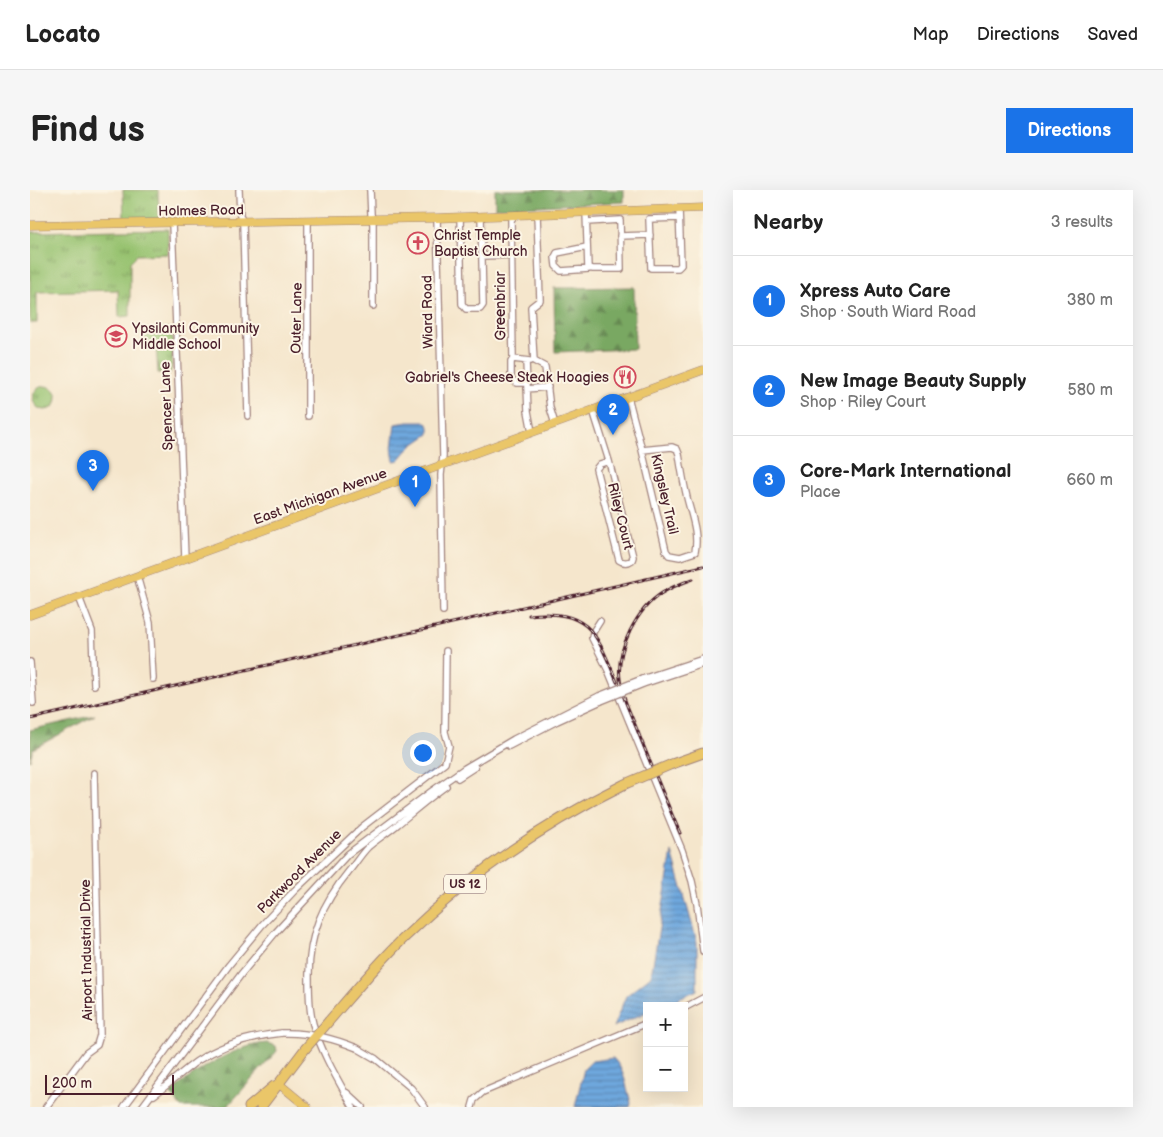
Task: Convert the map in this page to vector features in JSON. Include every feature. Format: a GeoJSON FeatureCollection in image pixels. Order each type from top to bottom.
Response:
{"type":"FeatureCollection","features":[{"type":"Feature","properties":{"kind":"highway","name":"US 12"},"geometry":{"type":"LineString","coordinates":[[261,1107],[304,1049],[373,969],[404,937],[463,885],[555,821],[625,784],[703,753]]}},
{"type":"Feature","properties":{"kind":"highway","name":"US 12"},"geometry":{"type":"LineString","coordinates":[[249,1107],[278,1083]]}},
{"type":"Feature","properties":{"kind":"main road","name":"Holmes Road"},"geometry":{"type":"LineString","coordinates":[[30,225],[437,218],[703,208]]}},
{"type":"Feature","properties":{"kind":"main road","name":"East Michigan Avenue"},"geometry":{"type":"LineString","coordinates":[[30,615],[703,370]]}},
{"type":"Feature","properties":{"kind":"main road"},"geometry":{"type":"LineString","coordinates":[[278,1083],[307,1107]]}},
{"type":"Feature","properties":{"kind":"street"},"geometry":{"type":"LineString","coordinates":[[239,190],[242,222],[248,416]]}},
{"type":"Feature","properties":{"kind":"street"},"geometry":{"type":"LineString","coordinates":[[370,190],[371,214],[373,218],[374,306]]}},
{"type":"Feature","properties":{"kind":"street"},"geometry":{"type":"LineString","coordinates":[[679,209],[680,266],[651,268],[649,219],[679,218]]}},
{"type":"Feature","properties":{"kind":"street"},"geometry":{"type":"LineString","coordinates":[[586,212],[587,265],[589,269]]}},
{"type":"Feature","properties":{"kind":"street"},"geometry":{"type":"LineString","coordinates":[[534,361],[531,307],[540,300],[537,214]]}},
{"type":"Feature","properties":{"kind":"street","name":"Greenbriar"},"geometry":{"type":"LineString","coordinates":[[515,215],[511,220],[513,359],[511,362],[511,379],[517,384],[527,386]]}},
{"type":"Feature","properties":{"kind":"street"},"geometry":{"type":"LineString","coordinates":[[460,217],[462,304],[466,310],[480,309],[483,305],[481,216]]}},
{"type":"Feature","properties":{"kind":"street","name":"Wiard Road"},"geometry":{"type":"LineString","coordinates":[[437,218],[443,611]]}},
{"type":"Feature","properties":{"kind":"street","name":"Outer Lane"},"geometry":{"type":"LineString","coordinates":[[308,220],[308,416]]}},
{"type":"Feature","properties":{"kind":"street"},"geometry":{"type":"LineString","coordinates":[[587,222],[620,220],[621,269],[561,271],[556,266],[555,257],[557,253],[587,247]]}},
{"type":"Feature","properties":{"kind":"street","name":"Spencer Lane"},"geometry":{"type":"LineString","coordinates":[[172,223],[184,558]]}},
{"type":"Feature","properties":{"kind":"street"},"geometry":{"type":"LineString","coordinates":[[620,236],[650,235]]}},
{"type":"Feature","properties":{"kind":"street"},"geometry":{"type":"LineString","coordinates":[[482,256],[512,255]]}},
{"type":"Feature","properties":{"kind":"street"},"geometry":{"type":"LineString","coordinates":[[513,359],[534,361],[545,367],[550,408],[555,424]]}},
{"type":"Feature","properties":{"kind":"street"},"geometry":{"type":"LineString","coordinates":[[526,361],[528,411],[532,432]]}},
{"type":"Feature","properties":{"kind":"street"},"geometry":{"type":"LineString","coordinates":[[527,386],[548,387]]}},
{"type":"Feature","properties":{"kind":"street","name":"Kingsley Trail"},"geometry":{"type":"LineString","coordinates":[[628,397],[666,551],[672,556],[680,557],[693,554],[697,538],[677,449],[672,447],[642,450]]}},
{"type":"Feature","properties":{"kind":"street","name":"Riley Court"},"geometry":{"type":"LineString","coordinates":[[593,410],[609,461],[633,557],[628,562],[621,562],[619,560],[596,469],[600,464],[609,461]]}},
{"type":"Feature","properties":{"kind":"street"},"geometry":{"type":"LineString","coordinates":[[137,576],[150,622],[153,679]]}},
{"type":"Feature","properties":{"kind":"street"},"geometry":{"type":"LineString","coordinates":[[79,597],[92,631],[94,685]]}},
{"type":"Feature","properties":{"kind":"street"},"geometry":{"type":"LineString","coordinates":[[600,621],[593,632],[592,638],[608,670],[682,850],[697,904],[703,951]]}},
{"type":"Feature","properties":{"kind":"street","name":"Parkwood Avenue"},"geometry":{"type":"LineString","coordinates":[[124,1107],[229,965],[288,897],[362,827],[446,763],[449,746],[445,732],[446,651]]}},
{"type":"Feature","properties":{"kind":"street"},"geometry":{"type":"LineString","coordinates":[[142,1107],[242,973],[276,932],[348,854],[465,768],[514,739],[600,699],[703,659]]}},
{"type":"Feature","properties":{"kind":"street"},"geometry":{"type":"LineString","coordinates":[[30,662],[33,702]]}},
{"type":"Feature","properties":{"kind":"street"},"geometry":{"type":"LineString","coordinates":[[642,682],[703,664]]}},
{"type":"Feature","properties":{"kind":"street"},"geometry":{"type":"LineString","coordinates":[[352,1107],[324,1054],[313,1023],[309,1001],[309,967],[313,939],[327,901],[337,885],[367,848],[415,809],[449,784],[512,745],[600,699]]}},
{"type":"Feature","properties":{"kind":"street","name":"Airport Industrial Drive"},"geometry":{"type":"LineString","coordinates":[[46,1107],[86,1053],[97,1045],[100,1035],[94,773]]}},
{"type":"Feature","properties":{"kind":"street"},"geometry":{"type":"LineString","coordinates":[[688,1006],[703,998]]}},
{"type":"Feature","properties":{"kind":"street"},"geometry":{"type":"LineString","coordinates":[[472,1107],[474,1100],[483,1092],[643,1025]]}},
{"type":"Feature","properties":{"kind":"street"},"geometry":{"type":"LineString","coordinates":[[150,1097],[198,1060],[224,1046],[256,1036],[282,1033],[324,1037],[357,1048],[376,1059],[411,1088],[425,1107]]}},
{"type":"Feature","properties":{"kind":"street"},"geometry":{"type":"LineString","coordinates":[[343,1089],[362,1107]]}},
{"type":"Feature","properties":{"kind":"green space"},"geometry":{"type":"Polygon","coordinates":[[[123,190],[158,190],[159,219],[124,220],[123,190]]]}},
{"type":"Feature","properties":{"kind":"green space"},"geometry":{"type":"Polygon","coordinates":[[[495,190],[624,190],[624,202],[495,208],[495,190]]]}},
{"type":"Feature","properties":{"kind":"green space"},"geometry":{"type":"Polygon","coordinates":[[[168,229],[168,254],[137,255],[130,262],[130,316],[119,317],[118,290],[37,292],[37,323],[30,323],[30,232],[168,229]]]}},
{"type":"Feature","properties":{"kind":"green space"},"geometry":{"type":"Polygon","coordinates":[[[634,287],[635,349],[555,352],[554,288],[634,287]]]}},
{"type":"Feature","properties":{"kind":"green space"},"geometry":{"type":"Polygon","coordinates":[[[171,328],[173,350],[170,373],[158,373],[156,345],[142,345],[142,334],[137,333],[138,329],[171,328]]]}},
{"type":"Feature","properties":{"kind":"green space"},"geometry":{"type":"Polygon","coordinates":[[[45,386],[53,390],[57,398],[53,406],[45,410],[37,406],[33,398],[37,390],[45,386]]]}},
{"type":"Feature","properties":{"kind":"green space"},"geometry":{"type":"Polygon","coordinates":[[[95,715],[33,749],[30,760],[30,730],[95,715]]]}},
{"type":"Feature","properties":{"kind":"green space"},"geometry":{"type":"Polygon","coordinates":[[[267,1043],[276,1046],[277,1051],[227,1107],[181,1107],[170,1093],[215,1061],[242,1049],[267,1043]]]}},
{"type":"Feature","properties":{"kind":"water"},"geometry":{"type":"Polygon","coordinates":[[[427,422],[429,434],[410,447],[399,460],[394,461],[392,449],[395,424],[427,422]]]}},
{"type":"Feature","properties":{"kind":"water"},"geometry":{"type":"Polygon","coordinates":[[[672,852],[697,942],[697,990],[670,1002],[643,1002],[643,1014],[613,1027],[626,996],[651,976],[672,852]]]}},
{"type":"Feature","properties":{"kind":"water"},"geometry":{"type":"Polygon","coordinates":[[[613,1058],[623,1073],[631,1103],[630,1107],[575,1107],[584,1069],[592,1061],[613,1058]]]}},
{"type":"Feature","properties":{"kind":"railway"},"geometry":{"type":"LineString","coordinates":[[30,719],[703,566]]}},
{"type":"Feature","properties":{"kind":"railway"},"geometry":{"type":"LineString","coordinates":[[680,833],[625,701],[621,686],[620,667],[625,643],[644,609],[665,591],[693,579]]}},
{"type":"Feature","properties":{"kind":"railway"},"geometry":{"type":"LineString","coordinates":[[529,615],[549,614],[578,620],[596,637],[617,682]]}},
{"type":"Feature","properties":{"kind":"place","name":"Christ Temple Baptist Church"},"geometry":{"type":"Point","coordinates":[418,243]}},
{"type":"Feature","properties":{"kind":"place","name":"Ypsilanti Community Middle School"},"geometry":{"type":"Point","coordinates":[116,336]}},
{"type":"Feature","properties":{"kind":"place","name":"Gabriel's Cheese Steak Hoagies"},"geometry":{"type":"Point","coordinates":[625,377]}},
{"type":"Feature","properties":{"kind":"place","name":"New Image Beauty Supply"},"geometry":{"type":"Point","coordinates":[613,435]}},
{"type":"Feature","properties":{"kind":"place","name":"Core-Mark International"},"geometry":{"type":"Point","coordinates":[93,491]}},
{"type":"Feature","properties":{"kind":"place","name":"Xpress Auto Care"},"geometry":{"type":"Point","coordinates":[415,507]}}]}
